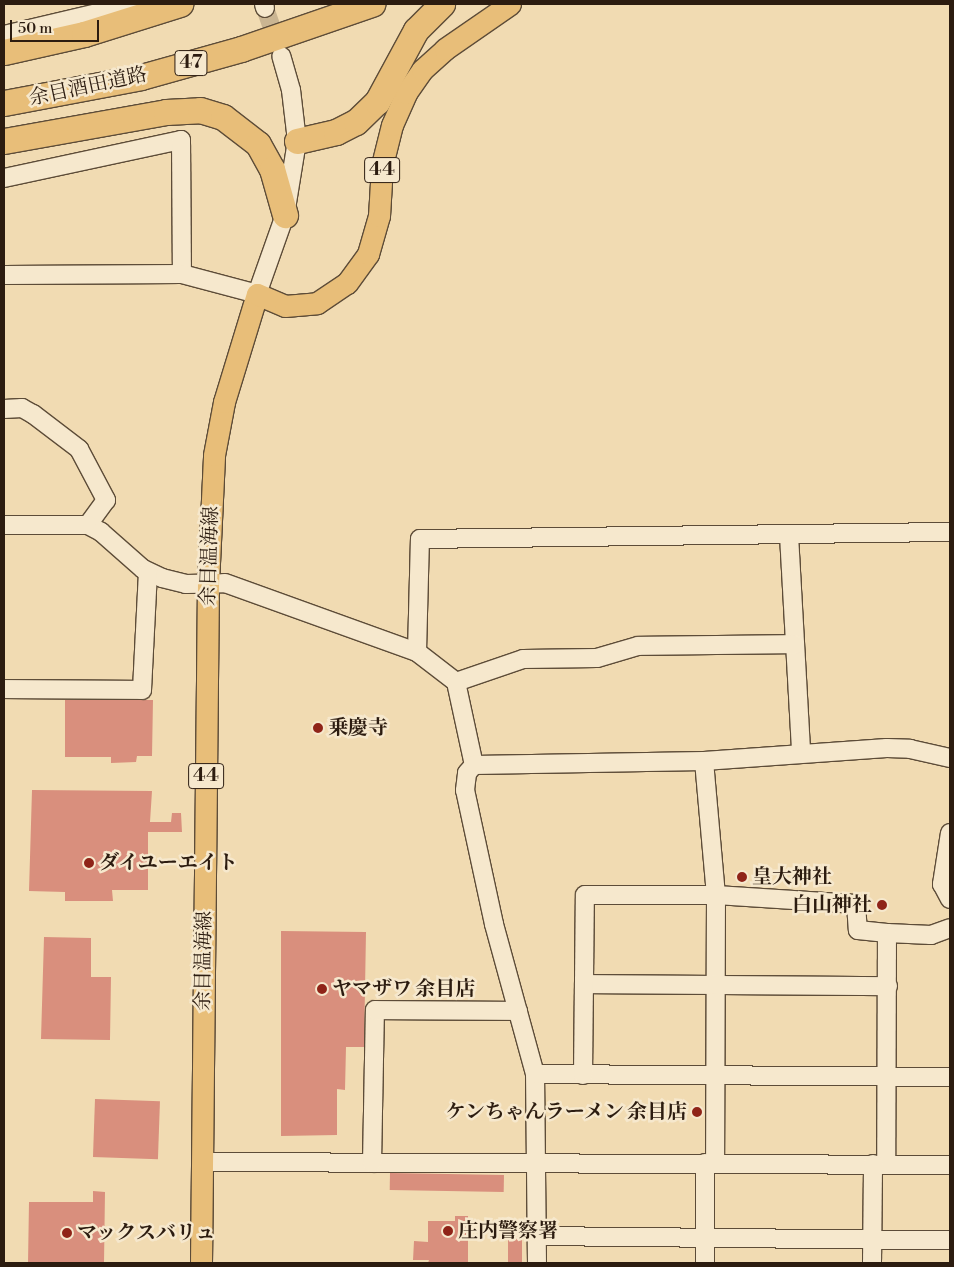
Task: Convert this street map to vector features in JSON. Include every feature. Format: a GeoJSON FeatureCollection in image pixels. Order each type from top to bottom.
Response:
{"type":"FeatureCollection","features":[{"type":"Feature","properties":{"kind":"highway"},"geometry":{"type":"LineString","coordinates":[[4,52],[84,34],[180,4]]}},
{"type":"Feature","properties":{"kind":"highway","name":"余目酒田道路"},"geometry":{"type":"LineString","coordinates":[[4,91],[139,66],[336,4]]}},
{"type":"Feature","properties":{"kind":"highway","name":"余目酒田道路"},"geometry":{"type":"LineString","coordinates":[[4,103],[141,77],[241,49],[372,4]]}},
{"type":"Feature","properties":{"kind":"highway"},"geometry":{"type":"LineString","coordinates":[[297,141],[336,132],[356,122],[377,102],[416,30],[442,4]]}},
{"type":"Feature","properties":{"kind":"highway"},"geometry":{"type":"LineString","coordinates":[[4,141],[166,112],[200,110],[223,117],[258,144],[272,169],[284,215]]}},
{"type":"Feature","properties":{"kind":"main road","name":"44"},"geometry":{"type":"LineString","coordinates":[[257,294],[285,306],[317,303],[347,283],[368,254],[379,216],[382,165],[392,126],[406,94],[422,70],[445,49],[510,4]]}},
{"type":"Feature","properties":{"kind":"main road","name":"余目温海線"},"geometry":{"type":"LineString","coordinates":[[201,1263],[208,584],[214,455],[224,402],[257,294]]}},
{"type":"Feature","properties":{"kind":"street"},"geometry":{"type":"LineString","coordinates":[[4,35],[135,4]]}},
{"type":"Feature","properties":{"kind":"street"},"geometry":{"type":"LineString","coordinates":[[4,275],[182,274],[257,294],[284,215],[297,141],[290,90],[281,56]]}},
{"type":"Feature","properties":{"kind":"street"},"geometry":{"type":"LineString","coordinates":[[4,178],[181,140],[182,274]]}},
{"type":"Feature","properties":{"kind":"street"},"geometry":{"type":"LineString","coordinates":[[4,408],[22,408],[79,450],[106,500],[88,526]]}},
{"type":"Feature","properties":{"kind":"street"},"geometry":{"type":"LineString","coordinates":[[4,525],[88,526],[101,532],[148,572],[186,584],[225,583],[417,652],[440,667],[456,682],[474,765]]}},
{"type":"Feature","properties":{"kind":"street"},"geometry":{"type":"LineString","coordinates":[[417,652],[420,538],[950,532]]}},
{"type":"Feature","properties":{"kind":"street"},"geometry":{"type":"LineString","coordinates":[[789,535],[801,753]]}},
{"type":"Feature","properties":{"kind":"street"},"geometry":{"type":"LineString","coordinates":[[4,689],[142,690],[148,572]]}},
{"type":"Feature","properties":{"kind":"street"},"geometry":{"type":"LineString","coordinates":[[456,682],[523,659],[597,658],[638,646],[795,644]]}},
{"type":"Feature","properties":{"kind":"street"},"geometry":{"type":"LineString","coordinates":[[537,1263],[535,1074],[494,924],[466,790],[466,773],[474,765],[704,761],[801,753],[902,748],[950,758]]}},
{"type":"Feature","properties":{"kind":"street"},"geometry":{"type":"LineString","coordinates":[[704,761],[716,895],[717,1077],[705,1237],[705,1263]]}},
{"type":"Feature","properties":{"kind":"street"},"geometry":{"type":"LineString","coordinates":[[950,833],[942,884],[950,899]]}},
{"type":"Feature","properties":{"kind":"street"},"geometry":{"type":"LineString","coordinates":[[583,1075],[585,895],[716,895],[856,904],[858,930],[931,935],[950,928]]}},
{"type":"Feature","properties":{"kind":"street"},"geometry":{"type":"LineString","coordinates":[[872,1263],[872,1240],[888,1076],[888,933]]}},
{"type":"Feature","properties":{"kind":"street"},"geometry":{"type":"LineString","coordinates":[[584,984],[888,986]]}},
{"type":"Feature","properties":{"kind":"street"},"geometry":{"type":"LineString","coordinates":[[372,1163],[375,1010],[518,1011]]}},
{"type":"Feature","properties":{"kind":"street"},"geometry":{"type":"LineString","coordinates":[[535,1074],[717,1077],[950,1077]]}},
{"type":"Feature","properties":{"kind":"street"},"geometry":{"type":"LineString","coordinates":[[202,1162],[950,1165]]}},
{"type":"Feature","properties":{"kind":"street"},"geometry":{"type":"LineString","coordinates":[[536,1236],[950,1240]]}},
{"type":"Feature","properties":{"kind":"building"},"geometry":{"type":"Polygon","coordinates":[[[65,700],[153,700],[152,756],[137,756],[136,762],[111,763],[111,757],[65,757],[65,700]]]}},
{"type":"Feature","properties":{"kind":"building","name":"ダイユーエイト"},"geometry":{"type":"Polygon","coordinates":[[[32,790],[152,791],[150,822],[171,822],[172,813],[181,813],[182,832],[148,832],[148,890],[112,890],[113,901],[65,901],[65,892],[29,891],[32,790]]]}},
{"type":"Feature","properties":{"kind":"building","name":"ヤマザワ 余目店"},"geometry":{"type":"Polygon","coordinates":[[[281,931],[366,932],[364,1047],[346,1047],[345,1090],[337,1089],[337,1135],[281,1136],[281,931]]]}},
{"type":"Feature","properties":{"kind":"building"},"geometry":{"type":"Polygon","coordinates":[[[44,937],[91,938],[91,977],[111,977],[110,1040],[41,1039],[44,937]]]}},
{"type":"Feature","properties":{"kind":"building"},"geometry":{"type":"Polygon","coordinates":[[[95,1099],[160,1101],[158,1159],[93,1157],[95,1099]]]}},
{"type":"Feature","properties":{"kind":"building"},"geometry":{"type":"Polygon","coordinates":[[[390,1173],[504,1175],[504,1192],[390,1190],[390,1173]]]}},
{"type":"Feature","properties":{"kind":"building","name":"マックスバリュ"},"geometry":{"type":"Polygon","coordinates":[[[93,1191],[105,1192],[104,1263],[28,1263],[29,1202],[93,1202],[93,1191]]]}},
{"type":"Feature","properties":{"kind":"building","name":"庄内警察署"},"geometry":{"type":"Polygon","coordinates":[[[455,1216],[468,1216],[468,1263],[428,1263],[429,1260],[413,1260],[414,1241],[428,1242],[428,1221],[455,1221],[455,1216]]]}},
{"type":"Feature","properties":{"kind":"building"},"geometry":{"type":"Polygon","coordinates":[[[508,1228],[522,1228],[522,1263],[508,1263],[508,1228]]]}},
{"type":"Feature","properties":{"kind":"tunnel"},"geometry":{"type":"LineString","coordinates":[[265,8],[279,48]]}},
{"type":"Feature","properties":{"kind":"place","name":"乗慶寺"},"geometry":{"type":"Point","coordinates":[318,728]}},
{"type":"Feature","properties":{"kind":"place","name":"ダイユーエイト"},"geometry":{"type":"Point","coordinates":[89,863]}},
{"type":"Feature","properties":{"kind":"place","name":"皇大神社"},"geometry":{"type":"Point","coordinates":[742,877]}},
{"type":"Feature","properties":{"kind":"place","name":"白山神社"},"geometry":{"type":"Point","coordinates":[882,905]}},
{"type":"Feature","properties":{"kind":"place","name":"ヤマザワ 余目店"},"geometry":{"type":"Point","coordinates":[322,989]}},
{"type":"Feature","properties":{"kind":"place","name":"ケンちゃんラーメン 余目店"},"geometry":{"type":"Point","coordinates":[697,1112]}},
{"type":"Feature","properties":{"kind":"place","name":"庄内警察署"},"geometry":{"type":"Point","coordinates":[448,1231]}},
{"type":"Feature","properties":{"kind":"place","name":"マックスバリュ"},"geometry":{"type":"Point","coordinates":[67,1233]}}]}
